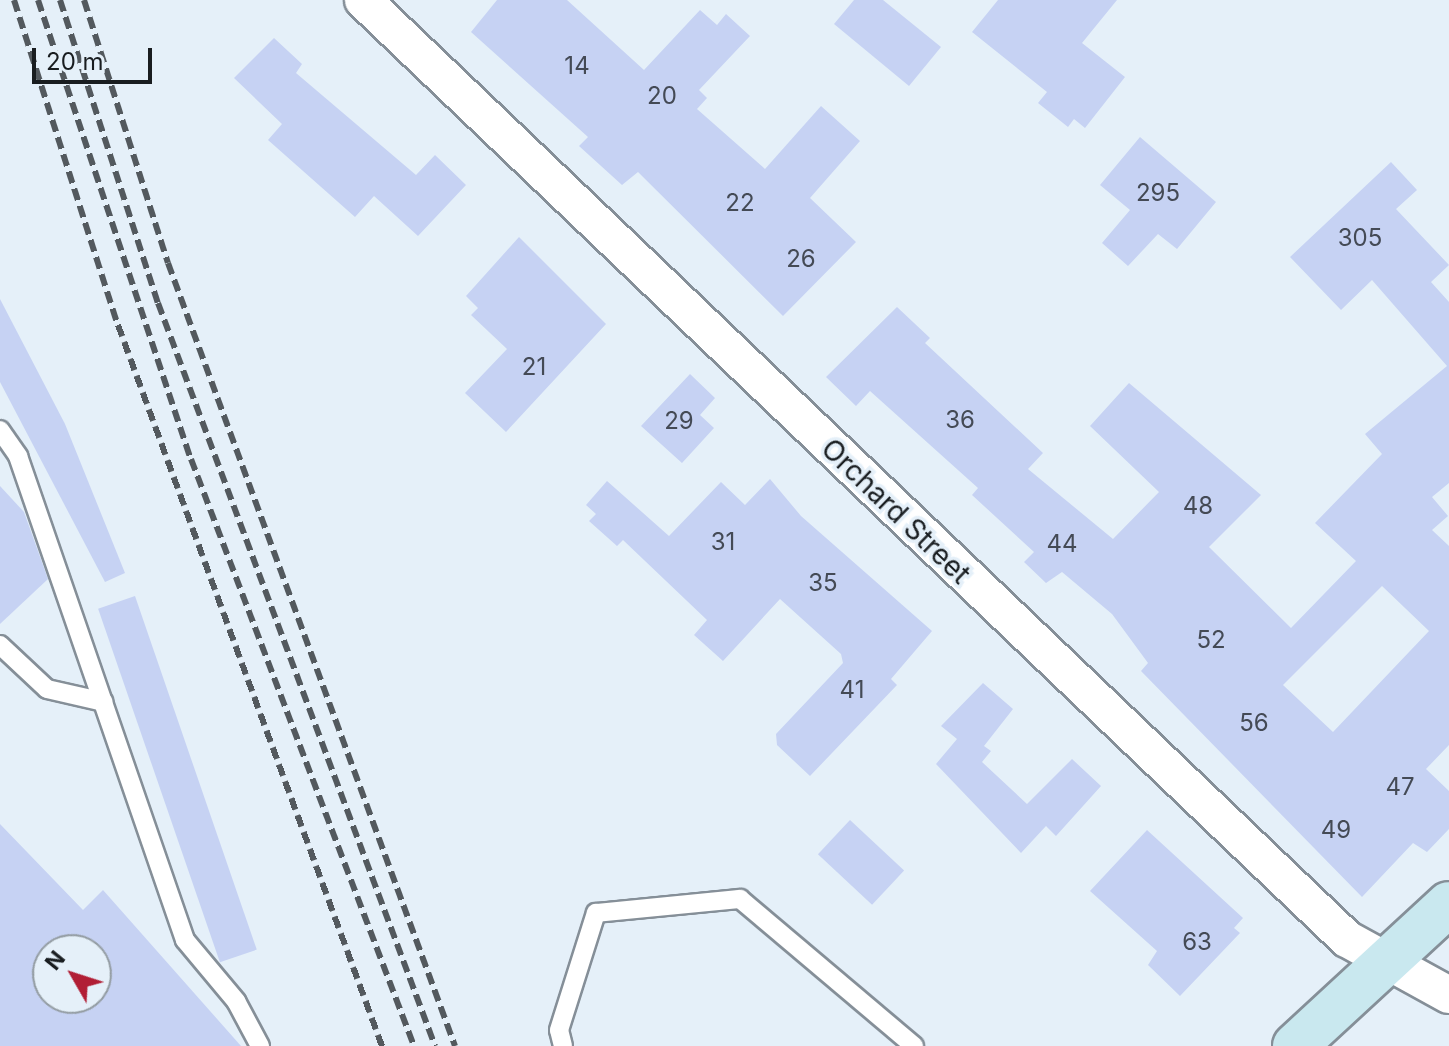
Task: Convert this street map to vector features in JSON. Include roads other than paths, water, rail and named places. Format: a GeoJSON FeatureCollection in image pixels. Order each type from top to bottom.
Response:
{"type":"FeatureCollection","features":[{"type":"Feature","properties":{"kind":"main road"},"geometry":{"type":"LineString","coordinates":[[1295,1046],[1449,904]]}},
{"type":"Feature","properties":{"kind":"street","name":"Orchard Street"},"geometry":{"type":"LineString","coordinates":[[363,0],[1347,939],[1390,959],[1449,995]]}},
{"type":"Feature","properties":{"kind":"lane"},"geometry":{"type":"LineString","coordinates":[[0,430],[18,456],[185,940],[236,1001],[260,1046]]}},
{"type":"Feature","properties":{"kind":"lane"},"geometry":{"type":"LineString","coordinates":[[0,645],[47,689],[104,702]]}},
{"type":"Feature","properties":{"kind":"lane"},"geometry":{"type":"LineString","coordinates":[[563,1046],[559,1030],[596,913],[740,899],[914,1046]]}},
{"type":"Feature","properties":{"kind":"railway"},"geometry":{"type":"LineString","coordinates":[[14,0],[118,325],[382,1046]]}},
{"type":"Feature","properties":{"kind":"railway"},"geometry":{"type":"LineString","coordinates":[[38,0],[191,459],[414,1046]]}},
{"type":"Feature","properties":{"kind":"railway"},"geometry":{"type":"LineString","coordinates":[[60,0],[158,303],[435,1046]]}},
{"type":"Feature","properties":{"kind":"railway"},"geometry":{"type":"LineString","coordinates":[[84,0],[168,263],[455,1046]]}}]}
